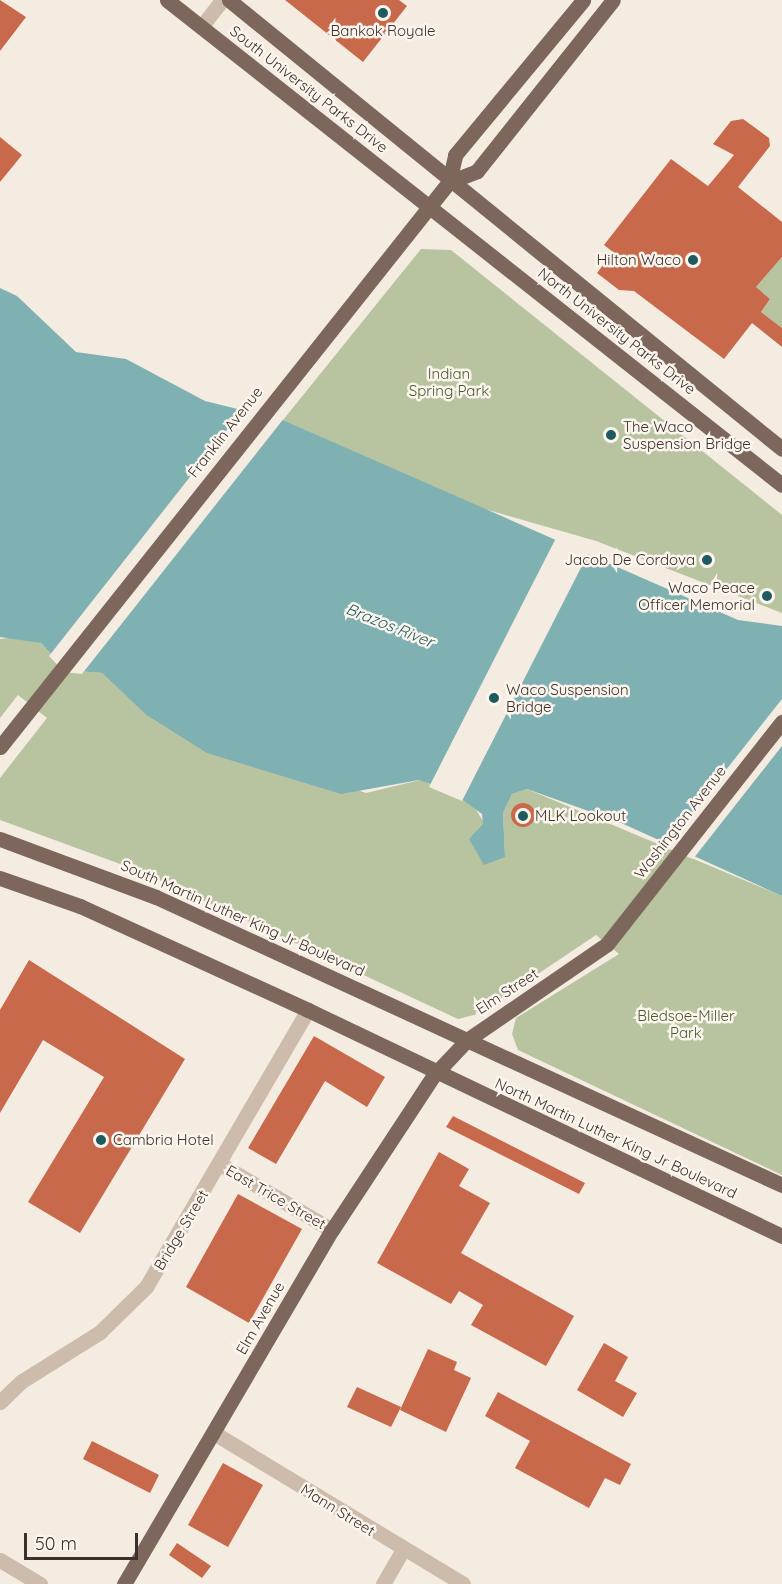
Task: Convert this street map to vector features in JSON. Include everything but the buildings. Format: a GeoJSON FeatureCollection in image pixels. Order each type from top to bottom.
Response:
{"type":"FeatureCollection","features":[{"type":"Feature","properties":{"kind":"main road","name":"South University Parks Drive"},"geometry":{"type":"LineString","coordinates":[[167,0],[429,207]]}},
{"type":"Feature","properties":{"kind":"main road","name":"South University Parks Drive"},"geometry":{"type":"LineString","coordinates":[[230,0],[449,182]]}},
{"type":"Feature","properties":{"kind":"main road","name":"Franklin Avenue"},"geometry":{"type":"LineString","coordinates":[[0,747],[302,364],[449,182],[455,156],[583,0]]}},
{"type":"Feature","properties":{"kind":"main road","name":"Franklin Avenue"},"geometry":{"type":"LineString","coordinates":[[449,182],[477,171],[613,0]]}},
{"type":"Feature","properties":{"kind":"main road","name":"North University Parks Drive"},"geometry":{"type":"LineString","coordinates":[[449,182],[782,449]]}},
{"type":"Feature","properties":{"kind":"main road","name":"North University Parks Drive"},"geometry":{"type":"LineString","coordinates":[[429,207],[782,485]]}},
{"type":"Feature","properties":{"kind":"main road","name":"Washington Avenue"},"geometry":{"type":"LineString","coordinates":[[607,944],[782,722]]}},
{"type":"Feature","properties":{"kind":"main road","name":"South Martin Luther King Jr Boulevard"},"geometry":{"type":"LineString","coordinates":[[0,839],[156,897],[467,1040]]}},
{"type":"Feature","properties":{"kind":"main road"},"geometry":{"type":"LineString","coordinates":[[0,878],[80,906],[308,1010],[434,1075]]}},
{"type":"Feature","properties":{"kind":"main road","name":"Elm Street"},"geometry":{"type":"LineString","coordinates":[[434,1075],[467,1040],[607,944]]}},
{"type":"Feature","properties":{"kind":"main road","name":"North Martin Luther King Jr Boulevard"},"geometry":{"type":"LineString","coordinates":[[467,1040],[782,1185]]}},
{"type":"Feature","properties":{"kind":"main road","name":"North Martin Luther King Jr Boulevard"},"geometry":{"type":"LineString","coordinates":[[434,1075],[782,1236]]}},
{"type":"Feature","properties":{"kind":"main road","name":"Elm Avenue"},"geometry":{"type":"LineString","coordinates":[[124,1584],[332,1230],[434,1075]]}},
{"type":"Feature","properties":{"kind":"street"},"geometry":{"type":"LineString","coordinates":[[201,27],[222,0]]}},
{"type":"Feature","properties":{"kind":"street","name":"Bridge Street"},"geometry":{"type":"LineString","coordinates":[[0,1402],[22,1381],[100,1332],[147,1287],[308,1010]]}},
{"type":"Feature","properties":{"kind":"street","name":"East Trice Street"},"geometry":{"type":"LineString","coordinates":[[220,1164],[332,1230]]}},
{"type":"Feature","properties":{"kind":"street","name":"Mann Street"},"geometry":{"type":"LineString","coordinates":[[214,1433],[403,1550],[463,1584]]}},
{"type":"Feature","properties":{"kind":"street"},"geometry":{"type":"LineString","coordinates":[[383,1584],[403,1550]]}},
{"type":"Feature","properties":{"kind":"street"},"geometry":{"type":"LineString","coordinates":[[0,1560],[40,1584]]}},
{"type":"Feature","properties":{"kind":"green space","name":"Indian Spring Park"},"geometry":{"type":"Polygon","coordinates":[[[421,249],[451,250],[782,515],[782,613],[596,541],[481,508],[283,420],[421,249]]]}},
{"type":"Feature","properties":{"kind":"green space"},"geometry":{"type":"Polygon","coordinates":[[[782,257],[782,328],[761,312],[770,299],[756,287],[782,257]]]}},
{"type":"Feature","properties":{"kind":"green space","name":"Bledsoe-Miller Park"},"geometry":{"type":"Polygon","coordinates":[[[17,637],[41,643],[66,670],[102,673],[145,714],[366,793],[420,780],[472,803],[505,857],[503,813],[512,794],[527,789],[782,896],[782,1175],[518,1050],[512,1034],[516,1018],[619,954],[596,935],[478,1014],[458,1019],[142,872],[0,820],[0,778],[47,718],[18,695],[0,718],[0,639],[17,637]]]}},
{"type":"Feature","properties":{"kind":"water","name":"Brazos River"},"geometry":{"type":"Polygon","coordinates":[[[0,288],[17,296],[76,352],[126,359],[205,401],[283,420],[738,620],[782,626],[782,896],[619,822],[527,789],[512,794],[503,813],[505,857],[484,865],[469,839],[483,824],[482,814],[452,792],[419,780],[341,794],[207,753],[145,714],[102,673],[66,670],[41,643],[0,637],[0,288]]]}},
{"type":"Feature","properties":{"kind":"pier"},"geometry":{"type":"Polygon","coordinates":[[[245,407],[285,417],[82,674],[64,672],[49,656],[245,407]]]}},
{"type":"Feature","properties":{"kind":"pier","name":"Waco Suspension Bridge"},"geometry":{"type":"Polygon","coordinates":[[[557,536],[590,550],[462,801],[429,787],[557,536]]]}},
{"type":"Feature","properties":{"kind":"pier"},"geometry":{"type":"Polygon","coordinates":[[[782,699],[782,746],[693,859],[665,847],[782,699]]]}},
{"type":"Feature","properties":{"kind":"place","name":"Bankok Royale"},"geometry":{"type":"Point","coordinates":[383,13]}},
{"type":"Feature","properties":{"kind":"place","name":"Hilton Waco"},"geometry":{"type":"Point","coordinates":[693,260]}},
{"type":"Feature","properties":{"kind":"place","name":"The Waco Suspension Bridge"},"geometry":{"type":"Point","coordinates":[611,435]}},
{"type":"Feature","properties":{"kind":"place","name":"Jacob De Cordova"},"geometry":{"type":"Point","coordinates":[707,560]}},
{"type":"Feature","properties":{"kind":"place","name":"Waco Peace Officer Memorial"},"geometry":{"type":"Point","coordinates":[767,596]}},
{"type":"Feature","properties":{"kind":"place","name":"Waco Suspension Bridge"},"geometry":{"type":"Point","coordinates":[494,698]}},
{"type":"Feature","properties":{"kind":"place","name":"MLK Lookout"},"geometry":{"type":"Point","coordinates":[523,816]}},
{"type":"Feature","properties":{"kind":"place","name":"Cambria Hotel"},"geometry":{"type":"Point","coordinates":[101,1140]}}]}
